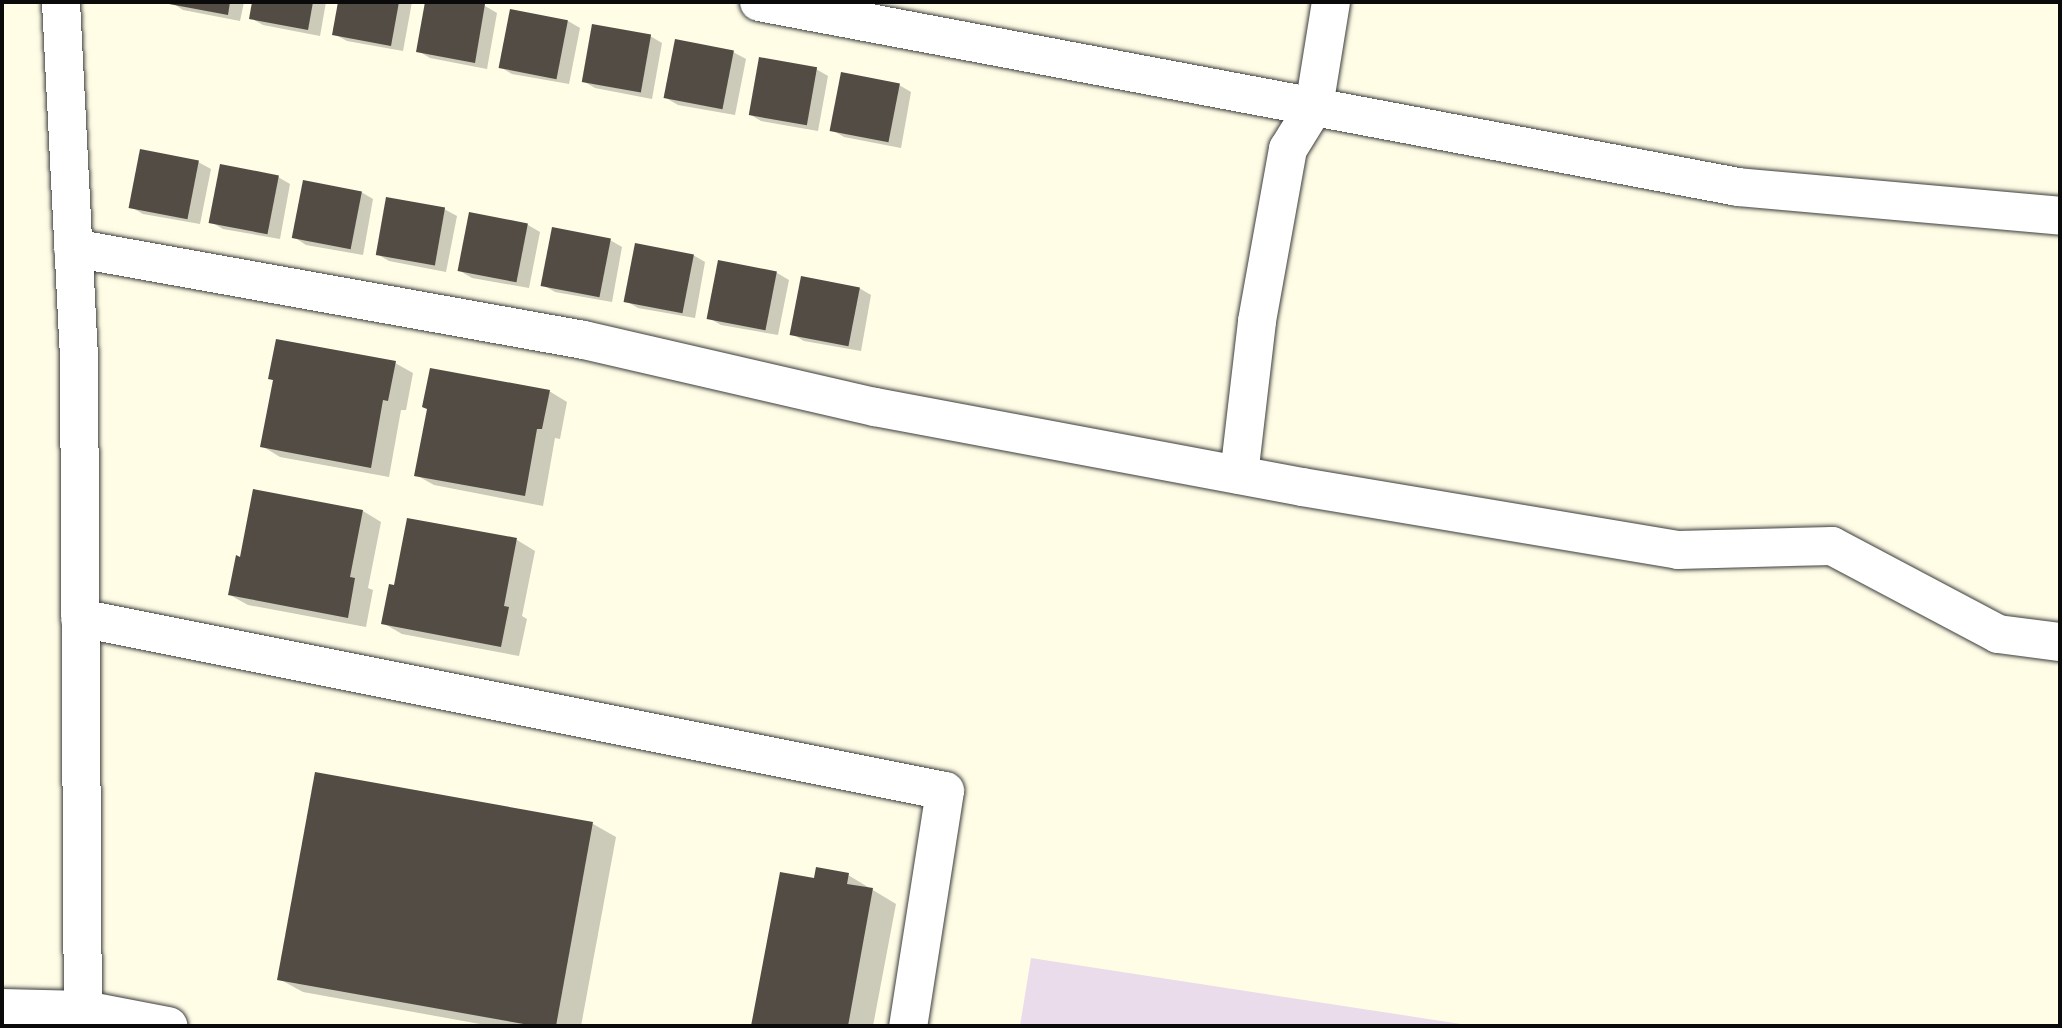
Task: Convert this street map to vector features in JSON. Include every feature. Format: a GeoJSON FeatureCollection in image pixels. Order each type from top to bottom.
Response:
{"type":"FeatureCollection","features":[{"type":"Feature","properties":{"kind":"street"},"geometry":{"type":"LineString","coordinates":[[61,2],[79,361],[83,1018]]}},
{"type":"Feature","properties":{"kind":"street"},"geometry":{"type":"LineString","coordinates":[[759,2],[1738,187],[2060,216]]}},
{"type":"Feature","properties":{"kind":"street"},"geometry":{"type":"LineString","coordinates":[[1239,475],[1257,321],[1288,149],[1314,107],[1331,2]]}},
{"type":"Feature","properties":{"kind":"street"},"geometry":{"type":"LineString","coordinates":[[73,248],[584,341],[875,407],[1239,475],[1678,550],[1832,545],[1998,634],[2060,642]]}},
{"type":"Feature","properties":{"kind":"street"},"geometry":{"type":"LineString","coordinates":[[80,618],[945,791],[908,1026]]}},
{"type":"Feature","properties":{"kind":"street"},"geometry":{"type":"LineString","coordinates":[[2,1008],[168,1026]]}},
{"type":"Feature","properties":{"kind":"shaded area"},"geometry":{"type":"Polygon","coordinates":[[[1031,958],[1474,1026],[1020,1026],[1031,958]]]}},
{"type":"Feature","properties":{"kind":"building"},"geometry":{"type":"Polygon","coordinates":[[[230,2],[228,15],[169,4],[230,2]]]}},
{"type":"Feature","properties":{"kind":"building"},"geometry":{"type":"Polygon","coordinates":[[[252,2],[313,2],[308,30],[249,19],[252,2]]]}},
{"type":"Feature","properties":{"kind":"building"},"geometry":{"type":"Polygon","coordinates":[[[338,2],[399,2],[391,46],[332,35],[338,2]]]}},
{"type":"Feature","properties":{"kind":"building"},"geometry":{"type":"Polygon","coordinates":[[[425,2],[485,4],[475,63],[416,52],[425,2]]]}},
{"type":"Feature","properties":{"kind":"building"},"geometry":{"type":"Polygon","coordinates":[[[510,9],[568,20],[556,79],[499,68],[510,9]]]}},
{"type":"Feature","properties":{"kind":"building"},"geometry":{"type":"Polygon","coordinates":[[[592,24],[651,34],[641,93],[582,82],[592,24]]]}},
{"type":"Feature","properties":{"kind":"building"},"geometry":{"type":"Polygon","coordinates":[[[675,39],[734,50],[722,109],[664,98],[675,39]]]}},
{"type":"Feature","properties":{"kind":"building"},"geometry":{"type":"Polygon","coordinates":[[[759,57],[817,67],[807,125],[749,115],[759,57]]]}},
{"type":"Feature","properties":{"kind":"building"},"geometry":{"type":"Polygon","coordinates":[[[841,72],[900,83],[888,142],[830,131],[841,72]]]}},
{"type":"Feature","properties":{"kind":"building"},"geometry":{"type":"Polygon","coordinates":[[[140,149],[199,160],[187,219],[129,208],[140,149]]]}},
{"type":"Feature","properties":{"kind":"building"},"geometry":{"type":"Polygon","coordinates":[[[220,164],[279,175],[267,234],[209,223],[220,164]]]}},
{"type":"Feature","properties":{"kind":"building"},"geometry":{"type":"Polygon","coordinates":[[[303,180],[362,191],[351,249],[292,238],[303,180]]]}},
{"type":"Feature","properties":{"kind":"building"},"geometry":{"type":"Polygon","coordinates":[[[386,197],[445,207],[435,266],[376,255],[386,197]]]}},
{"type":"Feature","properties":{"kind":"building"},"geometry":{"type":"Polygon","coordinates":[[[469,212],[528,223],[516,282],[458,271],[469,212]]]}},
{"type":"Feature","properties":{"kind":"building"},"geometry":{"type":"Polygon","coordinates":[[[552,227],[611,238],[599,297],[541,286],[552,227]]]}},
{"type":"Feature","properties":{"kind":"building"},"geometry":{"type":"Polygon","coordinates":[[[635,243],[694,254],[682,313],[624,302],[635,243]]]}},
{"type":"Feature","properties":{"kind":"building"},"geometry":{"type":"Polygon","coordinates":[[[718,260],[777,271],[765,330],[707,319],[718,260]]]}},
{"type":"Feature","properties":{"kind":"building"},"geometry":{"type":"Polygon","coordinates":[[[801,276],[860,287],[848,346],[790,335],[801,276]]]}},
{"type":"Feature","properties":{"kind":"building"},"geometry":{"type":"Polygon","coordinates":[[[276,339],[396,361],[388,401],[383,400],[371,468],[260,447],[273,380],[268,379],[276,339]]]}},
{"type":"Feature","properties":{"kind":"building"},"geometry":{"type":"Polygon","coordinates":[[[430,368],[550,390],[542,429],[537,429],[525,496],[414,476],[427,409],[422,407],[430,368]]]}},
{"type":"Feature","properties":{"kind":"building"},"geometry":{"type":"Polygon","coordinates":[[[253,489],[363,510],[350,577],[355,578],[348,618],[228,595],[236,555],[240,557],[253,489]]]}},
{"type":"Feature","properties":{"kind":"building"},"geometry":{"type":"Polygon","coordinates":[[[407,518],[517,538],[504,606],[509,607],[501,647],[381,624],[389,584],[394,585],[407,518]]]}},
{"type":"Feature","properties":{"kind":"building"},"geometry":{"type":"Polygon","coordinates":[[[315,772],[593,822],[556,1026],[535,1026],[277,980],[315,772]]]}},
{"type":"Feature","properties":{"kind":"building"},"geometry":{"type":"Polygon","coordinates":[[[816,867],[849,873],[847,884],[873,888],[848,1026],[751,1026],[780,872],[814,878],[816,867]]]}}]}
